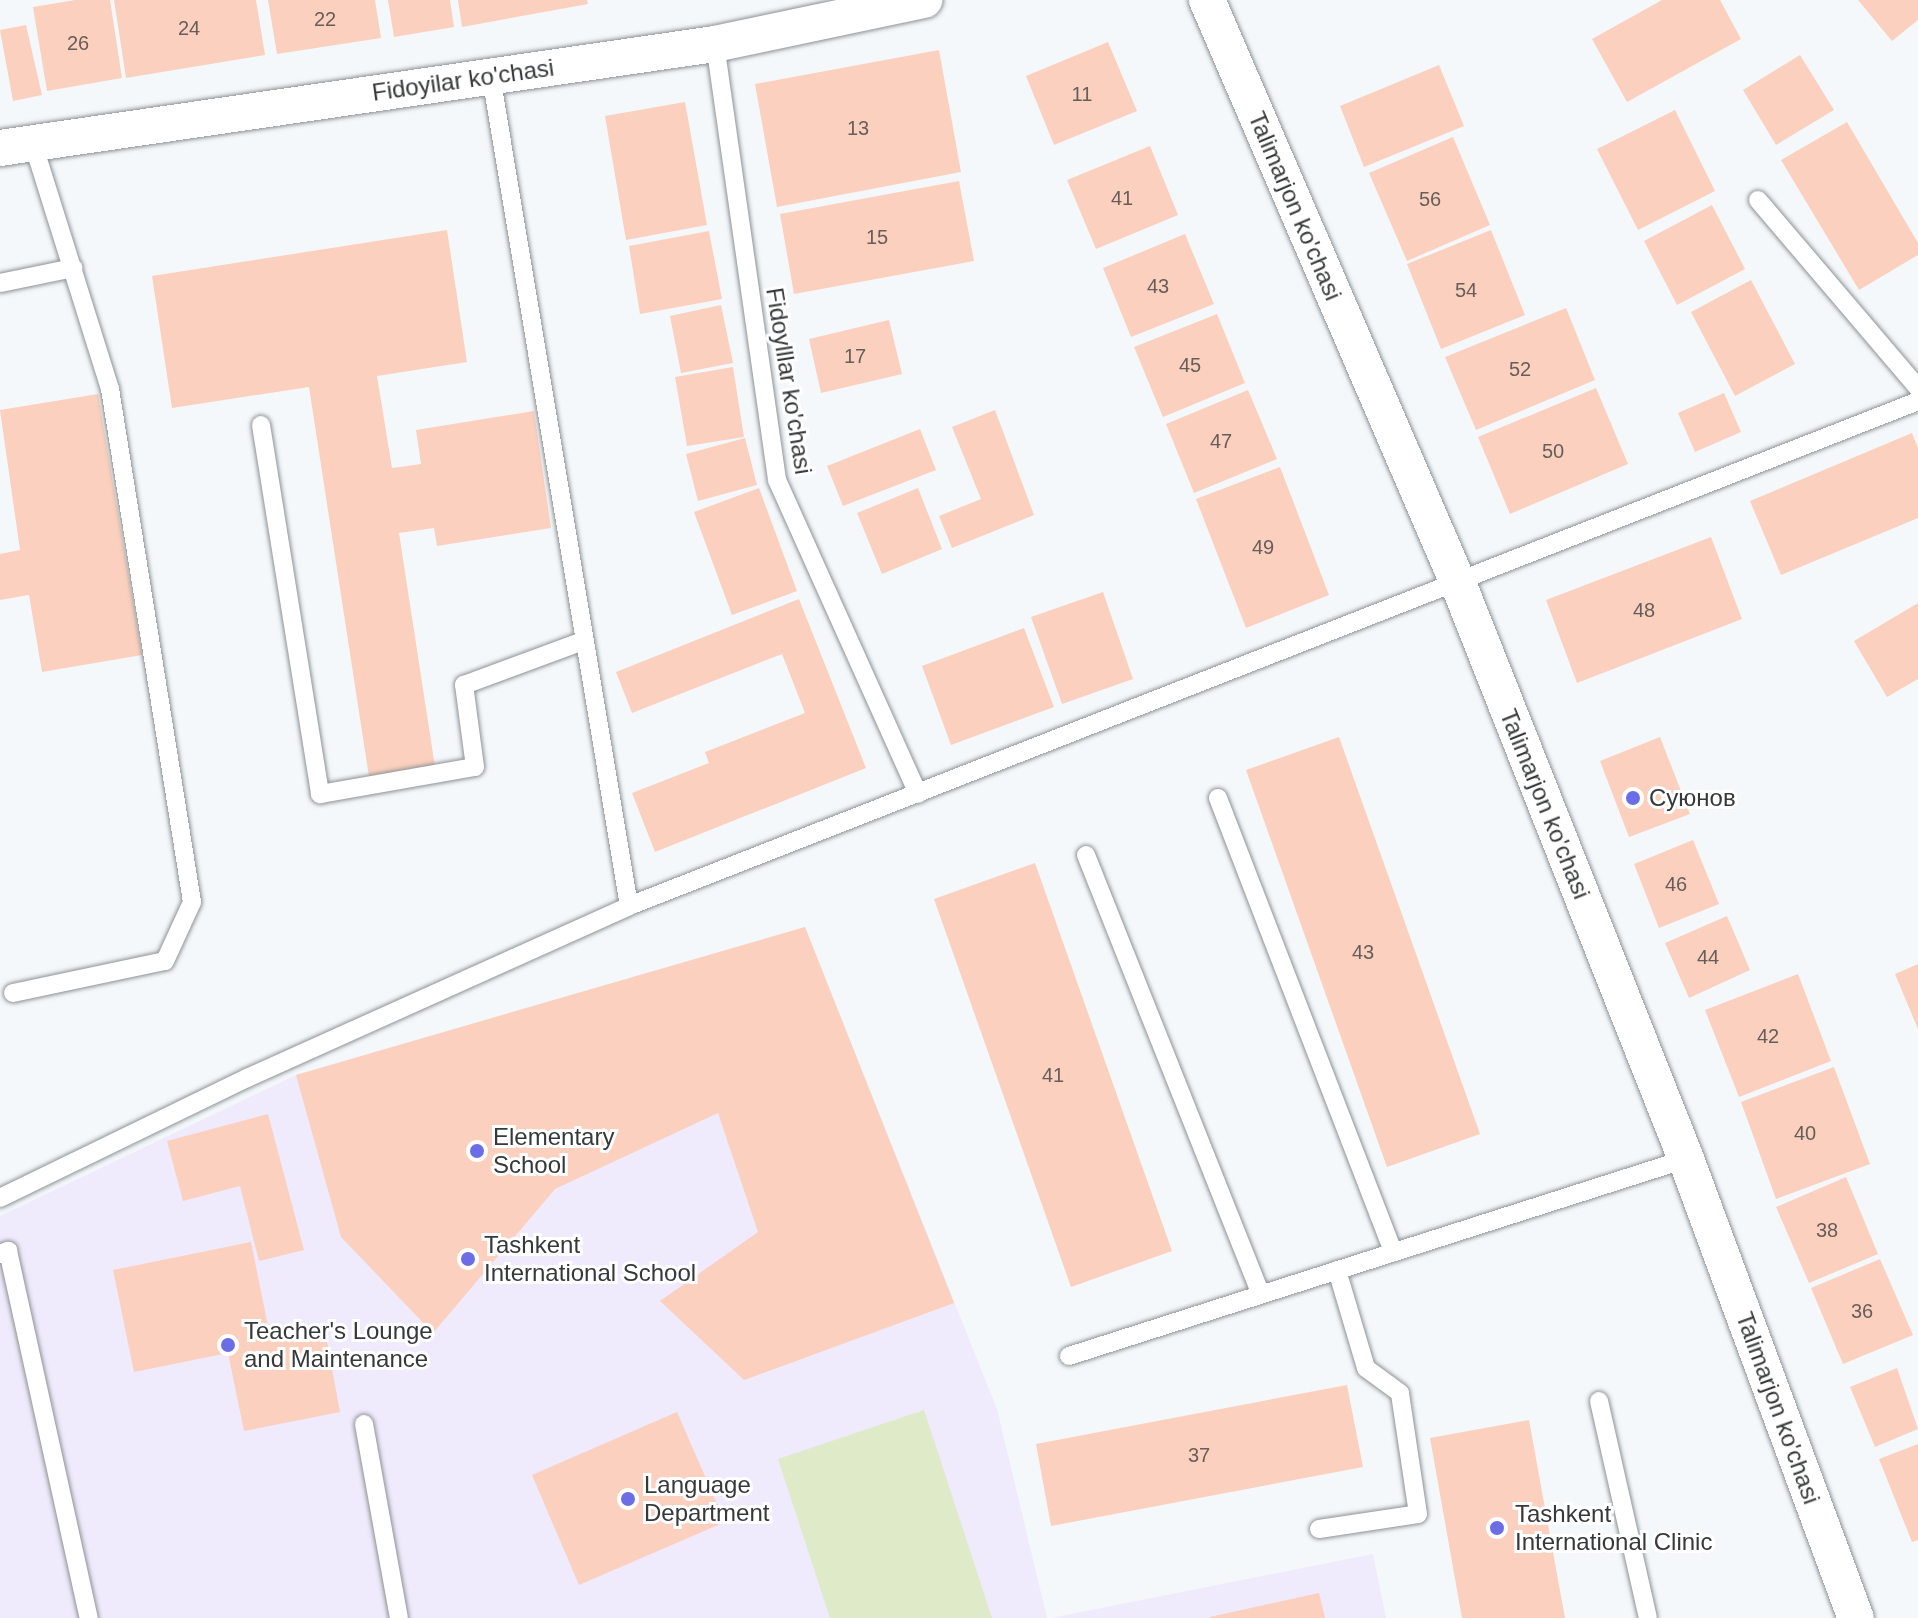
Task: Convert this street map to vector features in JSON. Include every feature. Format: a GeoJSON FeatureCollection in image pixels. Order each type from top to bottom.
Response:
{"type":"FeatureCollection","features":[{"type":"Feature","properties":{"kind":"street","name":"Fidoyilar ko'chasi"},"geometry":{"type":"LineString","coordinates":[[17,145],[715,44],[880,4],[924,0]]}},
{"type":"Feature","properties":{"kind":"street","name":"Talimarjon ko'chasi"},"geometry":{"type":"LineString","coordinates":[[1207,0],[1458,583],[1686,1159],[1856,1618]]}},
{"type":"Feature","properties":{"kind":"lane","name":"Fidoylllar ko'chasi"},"geometry":{"type":"LineString","coordinates":[[715,44],[777,480],[918,794]]}},
{"type":"Feature","properties":{"kind":"lane"},"geometry":{"type":"LineString","coordinates":[[491,76],[629,906]]}},
{"type":"Feature","properties":{"kind":"lane"},"geometry":{"type":"LineString","coordinates":[[13,993],[165,961],[192,902],[110,389],[73,268],[17,145]]}},
{"type":"Feature","properties":{"kind":"lane"},"geometry":{"type":"LineString","coordinates":[[1758,200],[1918,388]]}},
{"type":"Feature","properties":{"kind":"lane"},"geometry":{"type":"LineString","coordinates":[[0,283],[73,268]]}},
{"type":"Feature","properties":{"kind":"lane"},"geometry":{"type":"LineString","coordinates":[[0,1198],[247,1078],[629,906],[1918,401]]}},
{"type":"Feature","properties":{"kind":"lane"},"geometry":{"type":"LineString","coordinates":[[261,425],[320,794],[475,767],[464,685],[583,641]]}},
{"type":"Feature","properties":{"kind":"lane"},"geometry":{"type":"LineString","coordinates":[[1218,798],[1393,1252]]}},
{"type":"Feature","properties":{"kind":"lane"},"geometry":{"type":"LineString","coordinates":[[1086,855],[1261,1294]]}},
{"type":"Feature","properties":{"kind":"lane"},"geometry":{"type":"LineString","coordinates":[[1069,1356],[1686,1159]]}},
{"type":"Feature","properties":{"kind":"lane"},"geometry":{"type":"LineString","coordinates":[[0,1254],[8,1251],[89,1618]]}},
{"type":"Feature","properties":{"kind":"lane"},"geometry":{"type":"LineString","coordinates":[[1319,1529],[1418,1514],[1400,1393],[1366,1368],[1337,1270]]}},
{"type":"Feature","properties":{"kind":"lane"},"geometry":{"type":"LineString","coordinates":[[1599,1401],[1648,1618]]}},
{"type":"Feature","properties":{"kind":"lane"},"geometry":{"type":"LineString","coordinates":[[364,1424],[399,1618]]}},
{"type":"Feature","properties":{"kind":"shaded area","name":"Tashkent International School"},"geometry":{"type":"Polygon","coordinates":[[[805,927],[997,1409],[1047,1618],[0,1618],[0,1216],[296,1075],[805,927]]]}},
{"type":"Feature","properties":{"kind":"shaded area"},"geometry":{"type":"Polygon","coordinates":[[[1373,1554],[1386,1618],[1051,1618],[1373,1554]]]}},
{"type":"Feature","properties":{"kind":"green space"},"geometry":{"type":"Polygon","coordinates":[[[924,1410],[992,1618],[830,1618],[778,1459],[924,1410]]]}},
{"type":"Feature","properties":{"kind":"building"},"geometry":{"type":"Polygon","coordinates":[[[75,0],[110,0],[122,78],[47,91],[33,7],[75,0]]]}},
{"type":"Feature","properties":{"kind":"building"},"geometry":{"type":"Polygon","coordinates":[[[114,0],[256,0],[265,55],[126,78],[114,0]]]}},
{"type":"Feature","properties":{"kind":"building"},"geometry":{"type":"Polygon","coordinates":[[[268,0],[375,0],[381,38],[277,54],[268,0]]]}},
{"type":"Feature","properties":{"kind":"building"},"geometry":{"type":"Polygon","coordinates":[[[388,0],[450,0],[454,27],[394,37],[388,0]]]}},
{"type":"Feature","properties":{"kind":"building"},"geometry":{"type":"Polygon","coordinates":[[[458,0],[587,0],[588,4],[462,27],[458,0]]]}},
{"type":"Feature","properties":{"kind":"building"},"geometry":{"type":"Polygon","coordinates":[[[1662,0],[1720,0],[1741,39],[1627,102],[1592,39],[1662,0]]]}},
{"type":"Feature","properties":{"kind":"building"},"geometry":{"type":"Polygon","coordinates":[[[1858,0],[1918,0],[1918,20],[1892,41],[1858,0]]]}},
{"type":"Feature","properties":{"kind":"building"},"geometry":{"type":"Polygon","coordinates":[[[26,25],[42,95],[13,101],[0,30],[26,25]]]}},
{"type":"Feature","properties":{"kind":"building"},"geometry":{"type":"Polygon","coordinates":[[[1108,42],[1137,111],[1054,145],[1026,76],[1108,42]]]}},
{"type":"Feature","properties":{"kind":"building"},"geometry":{"type":"Polygon","coordinates":[[[939,50],[961,172],[777,207],[755,84],[939,50]]]}},
{"type":"Feature","properties":{"kind":"building"},"geometry":{"type":"Polygon","coordinates":[[[1800,55],[1834,110],[1776,145],[1743,90],[1800,55]]]}},
{"type":"Feature","properties":{"kind":"building"},"geometry":{"type":"Polygon","coordinates":[[[1439,65],[1464,126],[1364,167],[1340,106],[1439,65]]]}},
{"type":"Feature","properties":{"kind":"building"},"geometry":{"type":"Polygon","coordinates":[[[685,102],[707,225],[626,240],[605,116],[685,102]]]}},
{"type":"Feature","properties":{"kind":"building"},"geometry":{"type":"Polygon","coordinates":[[[1675,110],[1715,191],[1638,230],[1597,149],[1675,110]]]}},
{"type":"Feature","properties":{"kind":"building"},"geometry":{"type":"Polygon","coordinates":[[[1847,122],[1918,243],[1918,255],[1859,290],[1781,160],[1847,122]]]}},
{"type":"Feature","properties":{"kind":"building"},"geometry":{"type":"Polygon","coordinates":[[[1453,137],[1490,225],[1407,261],[1369,173],[1453,137]]]}},
{"type":"Feature","properties":{"kind":"building"},"geometry":{"type":"Polygon","coordinates":[[[1150,146],[1178,215],[1096,249],[1067,180],[1150,146]]]}},
{"type":"Feature","properties":{"kind":"building"},"geometry":{"type":"Polygon","coordinates":[[[959,181],[974,261],[794,294],[780,214],[959,181]]]}},
{"type":"Feature","properties":{"kind":"building"},"geometry":{"type":"Polygon","coordinates":[[[1712,205],[1745,269],[1677,305],[1644,241],[1712,205]]]}},
{"type":"Feature","properties":{"kind":"building"},"geometry":{"type":"Polygon","coordinates":[[[447,230],[467,362],[377,376],[392,468],[421,464],[416,430],[534,411],[551,528],[437,546],[434,528],[399,533],[435,767],[369,777],[309,387],[172,408],[152,276],[447,230]]]}},
{"type":"Feature","properties":{"kind":"building"},"geometry":{"type":"Polygon","coordinates":[[[1491,230],[1525,315],[1441,349],[1407,264],[1491,230]]]}},
{"type":"Feature","properties":{"kind":"building"},"geometry":{"type":"Polygon","coordinates":[[[709,231],[722,299],[640,314],[629,246],[709,231]]]}},
{"type":"Feature","properties":{"kind":"building"},"geometry":{"type":"Polygon","coordinates":[[[1185,234],[1214,304],[1131,337],[1103,268],[1185,234]]]}},
{"type":"Feature","properties":{"kind":"building"},"geometry":{"type":"Polygon","coordinates":[[[1751,280],[1795,364],[1735,396],[1691,312],[1751,280]]]}},
{"type":"Feature","properties":{"kind":"building"},"geometry":{"type":"Polygon","coordinates":[[[721,305],[733,363],[681,373],[670,316],[721,305]]]}},
{"type":"Feature","properties":{"kind":"building"},"geometry":{"type":"Polygon","coordinates":[[[1566,308],[1595,380],[1476,430],[1445,357],[1566,308]]]}},
{"type":"Feature","properties":{"kind":"building"},"geometry":{"type":"Polygon","coordinates":[[[1217,314],[1245,383],[1163,417],[1134,347],[1217,314]]]}},
{"type":"Feature","properties":{"kind":"building"},"geometry":{"type":"Polygon","coordinates":[[[889,320],[902,374],[821,393],[809,339],[889,320]]]}},
{"type":"Feature","properties":{"kind":"building"},"geometry":{"type":"Polygon","coordinates":[[[733,367],[744,437],[687,446],[675,377],[733,367]]]}},
{"type":"Feature","properties":{"kind":"building"},"geometry":{"type":"Polygon","coordinates":[[[1596,388],[1628,464],[1510,514],[1478,437],[1596,388]]]}},
{"type":"Feature","properties":{"kind":"building"},"geometry":{"type":"Polygon","coordinates":[[[1248,390],[1277,459],[1194,493],[1166,424],[1248,390]]]}},
{"type":"Feature","properties":{"kind":"building"},"geometry":{"type":"Polygon","coordinates":[[[1724,393],[1741,432],[1695,452],[1678,413],[1724,393]]]}},
{"type":"Feature","properties":{"kind":"building"},"geometry":{"type":"Polygon","coordinates":[[[98,394],[142,655],[42,672],[29,595],[0,600],[0,554],[20,550],[0,410],[98,394]]]}},
{"type":"Feature","properties":{"kind":"building"},"geometry":{"type":"Polygon","coordinates":[[[995,410],[1034,515],[952,548],[939,516],[981,499],[952,427],[995,410]]]}},
{"type":"Feature","properties":{"kind":"building"},"geometry":{"type":"Polygon","coordinates":[[[920,429],[936,470],[843,506],[827,466],[920,429]]]}},
{"type":"Feature","properties":{"kind":"building"},"geometry":{"type":"Polygon","coordinates":[[[1912,433],[1918,448],[1918,518],[1781,575],[1750,501],[1912,433]]]}},
{"type":"Feature","properties":{"kind":"building"},"geometry":{"type":"Polygon","coordinates":[[[745,438],[757,485],[698,501],[686,454],[745,438]]]}},
{"type":"Feature","properties":{"kind":"building"},"geometry":{"type":"Polygon","coordinates":[[[1280,467],[1329,595],[1246,628],[1196,499],[1280,467]]]}},
{"type":"Feature","properties":{"kind":"building"},"geometry":{"type":"Polygon","coordinates":[[[759,488],[797,591],[732,615],[694,512],[759,488]]]}},
{"type":"Feature","properties":{"kind":"building"},"geometry":{"type":"Polygon","coordinates":[[[918,488],[942,549],[882,574],[857,513],[918,488]]]}},
{"type":"Feature","properties":{"kind":"building"},"geometry":{"type":"Polygon","coordinates":[[[1711,537],[1742,619],[1577,683],[1546,600],[1711,537]]]}},
{"type":"Feature","properties":{"kind":"building"},"geometry":{"type":"Polygon","coordinates":[[[1103,592],[1133,679],[1062,704],[1031,617],[1103,592]]]}},
{"type":"Feature","properties":{"kind":"building"},"geometry":{"type":"Polygon","coordinates":[[[799,599],[866,768],[655,852],[632,793],[709,763],[705,752],[805,713],[782,654],[632,713],[616,672],[799,599]]]}},
{"type":"Feature","properties":{"kind":"building"},"geometry":{"type":"Polygon","coordinates":[[[1918,603],[1918,679],[1887,697],[1854,641],[1918,603]]]}},
{"type":"Feature","properties":{"kind":"building"},"geometry":{"type":"Polygon","coordinates":[[[1024,628],[1054,707],[951,745],[922,666],[1024,628]]]}},
{"type":"Feature","properties":{"kind":"building"},"geometry":{"type":"Polygon","coordinates":[[[1339,737],[1480,1134],[1387,1167],[1246,770],[1339,737]]]}},
{"type":"Feature","properties":{"kind":"building"},"geometry":{"type":"Polygon","coordinates":[[[1660,737],[1690,814],[1629,837],[1600,761],[1660,737]]]}},
{"type":"Feature","properties":{"kind":"building"},"geometry":{"type":"Polygon","coordinates":[[[1693,840],[1719,904],[1659,928],[1634,864],[1693,840]]]}},
{"type":"Feature","properties":{"kind":"building"},"geometry":{"type":"Polygon","coordinates":[[[1035,863],[1172,1251],[1071,1287],[934,899],[1035,863]]]}},
{"type":"Feature","properties":{"kind":"building"},"geometry":{"type":"Polygon","coordinates":[[[1727,916],[1750,970],[1689,998],[1665,943],[1727,916]]]}},
{"type":"Feature","properties":{"kind":"building","name":"Elementary School"},"geometry":{"type":"Polygon","coordinates":[[[805,927],[954,1303],[744,1380],[660,1301],[758,1232],[718,1113],[555,1189],[433,1333],[341,1237],[296,1075],[805,927]]]}},
{"type":"Feature","properties":{"kind":"building"},"geometry":{"type":"Polygon","coordinates":[[[1918,964],[1918,1029],[1895,974],[1918,964]]]}},
{"type":"Feature","properties":{"kind":"building"},"geometry":{"type":"Polygon","coordinates":[[[1798,974],[1831,1061],[1739,1097],[1705,1010],[1798,974]]]}},
{"type":"Feature","properties":{"kind":"building"},"geometry":{"type":"Polygon","coordinates":[[[1834,1067],[1870,1164],[1776,1199],[1741,1102],[1834,1067]]]}},
{"type":"Feature","properties":{"kind":"building"},"geometry":{"type":"Polygon","coordinates":[[[268,1114],[304,1250],[259,1261],[240,1186],[183,1201],[167,1141],[268,1114]]]}},
{"type":"Feature","properties":{"kind":"building"},"geometry":{"type":"Polygon","coordinates":[[[1846,1177],[1878,1254],[1809,1283],[1776,1207],[1846,1177]]]}},
{"type":"Feature","properties":{"kind":"building","name":"Teacher's Lounge and Maintenance"},"geometry":{"type":"Polygon","coordinates":[[[251,1242],[270,1336],[324,1325],[340,1412],[244,1431],[228,1353],[134,1372],[113,1270],[251,1242]]]}},
{"type":"Feature","properties":{"kind":"building"},"geometry":{"type":"Polygon","coordinates":[[[1880,1259],[1913,1335],[1843,1364],[1811,1288],[1880,1259]]]}},
{"type":"Feature","properties":{"kind":"building"},"geometry":{"type":"Polygon","coordinates":[[[1897,1368],[1918,1429],[1875,1447],[1850,1387],[1897,1368]]]}},
{"type":"Feature","properties":{"kind":"building"},"geometry":{"type":"Polygon","coordinates":[[[1347,1385],[1363,1467],[1051,1526],[1036,1444],[1347,1385]]]}},
{"type":"Feature","properties":{"kind":"building","name":"Language Department"},"geometry":{"type":"Polygon","coordinates":[[[677,1412],[725,1522],[579,1585],[532,1475],[677,1412]]]}},
{"type":"Feature","properties":{"kind":"building","name":"Tashkent International Clinic"},"geometry":{"type":"Polygon","coordinates":[[[1529,1420],[1565,1618],[1462,1618],[1430,1438],[1529,1420]]]}},
{"type":"Feature","properties":{"kind":"building"},"geometry":{"type":"Polygon","coordinates":[[[1918,1444],[1918,1540],[1912,1542],[1879,1459],[1918,1444]]]}},
{"type":"Feature","properties":{"kind":"building"},"geometry":{"type":"Polygon","coordinates":[[[1319,1593],[1325,1618],[1210,1618],[1210,1617],[1319,1593]]]}},
{"type":"Feature","properties":{"kind":"place","name":"Суюнов"},"geometry":{"type":"Point","coordinates":[1633,798]}},
{"type":"Feature","properties":{"kind":"place","name":"Elementary School"},"geometry":{"type":"Point","coordinates":[477,1151]}},
{"type":"Feature","properties":{"kind":"place","name":"Tashkent International School"},"geometry":{"type":"Point","coordinates":[468,1259]}},
{"type":"Feature","properties":{"kind":"place","name":"Teacher's Lounge and Maintenance"},"geometry":{"type":"Point","coordinates":[228,1345]}},
{"type":"Feature","properties":{"kind":"place","name":"Language Department"},"geometry":{"type":"Point","coordinates":[628,1499]}},
{"type":"Feature","properties":{"kind":"place","name":"Tashkent International Clinic"},"geometry":{"type":"Point","coordinates":[1497,1528]}}]}
